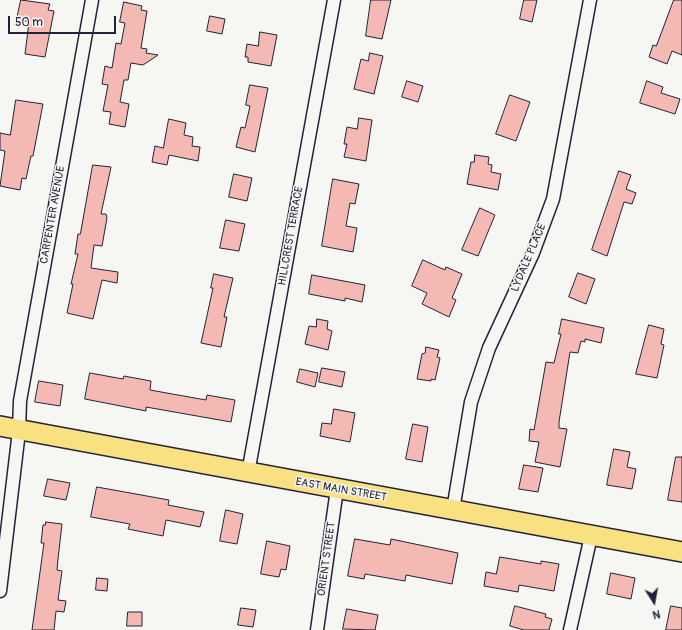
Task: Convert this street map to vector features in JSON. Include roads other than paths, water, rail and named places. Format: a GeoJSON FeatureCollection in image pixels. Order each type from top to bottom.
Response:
{"type":"FeatureCollection","features":[{"type":"Feature","properties":{"kind":"main road","name":"EAST MAIN STREET"},"geometry":{"type":"LineString","coordinates":[[0,426],[19,431],[682,552]]}},
{"type":"Feature","properties":{"kind":"street","name":"CARPENTER AVENUE"},"geometry":{"type":"LineString","coordinates":[[0,591],[19,431],[20,401],[92,0]]}},
{"type":"Feature","properties":{"kind":"street","name":"HILLCREST TERRACE"},"geometry":{"type":"LineString","coordinates":[[248,473],[334,0]]}},
{"type":"Feature","properties":{"kind":"street","name":"LYDALE PLACE"},"geometry":{"type":"LineString","coordinates":[[454,510],[471,402],[489,348],[533,253],[553,199],[590,0]]}},
{"type":"Feature","properties":{"kind":"street","name":"ORIENT STREET"},"geometry":{"type":"LineString","coordinates":[[317,630],[337,489]]}},
{"type":"Feature","properties":{"kind":"street"},"geometry":{"type":"LineString","coordinates":[[570,630],[591,536]]}}]}
